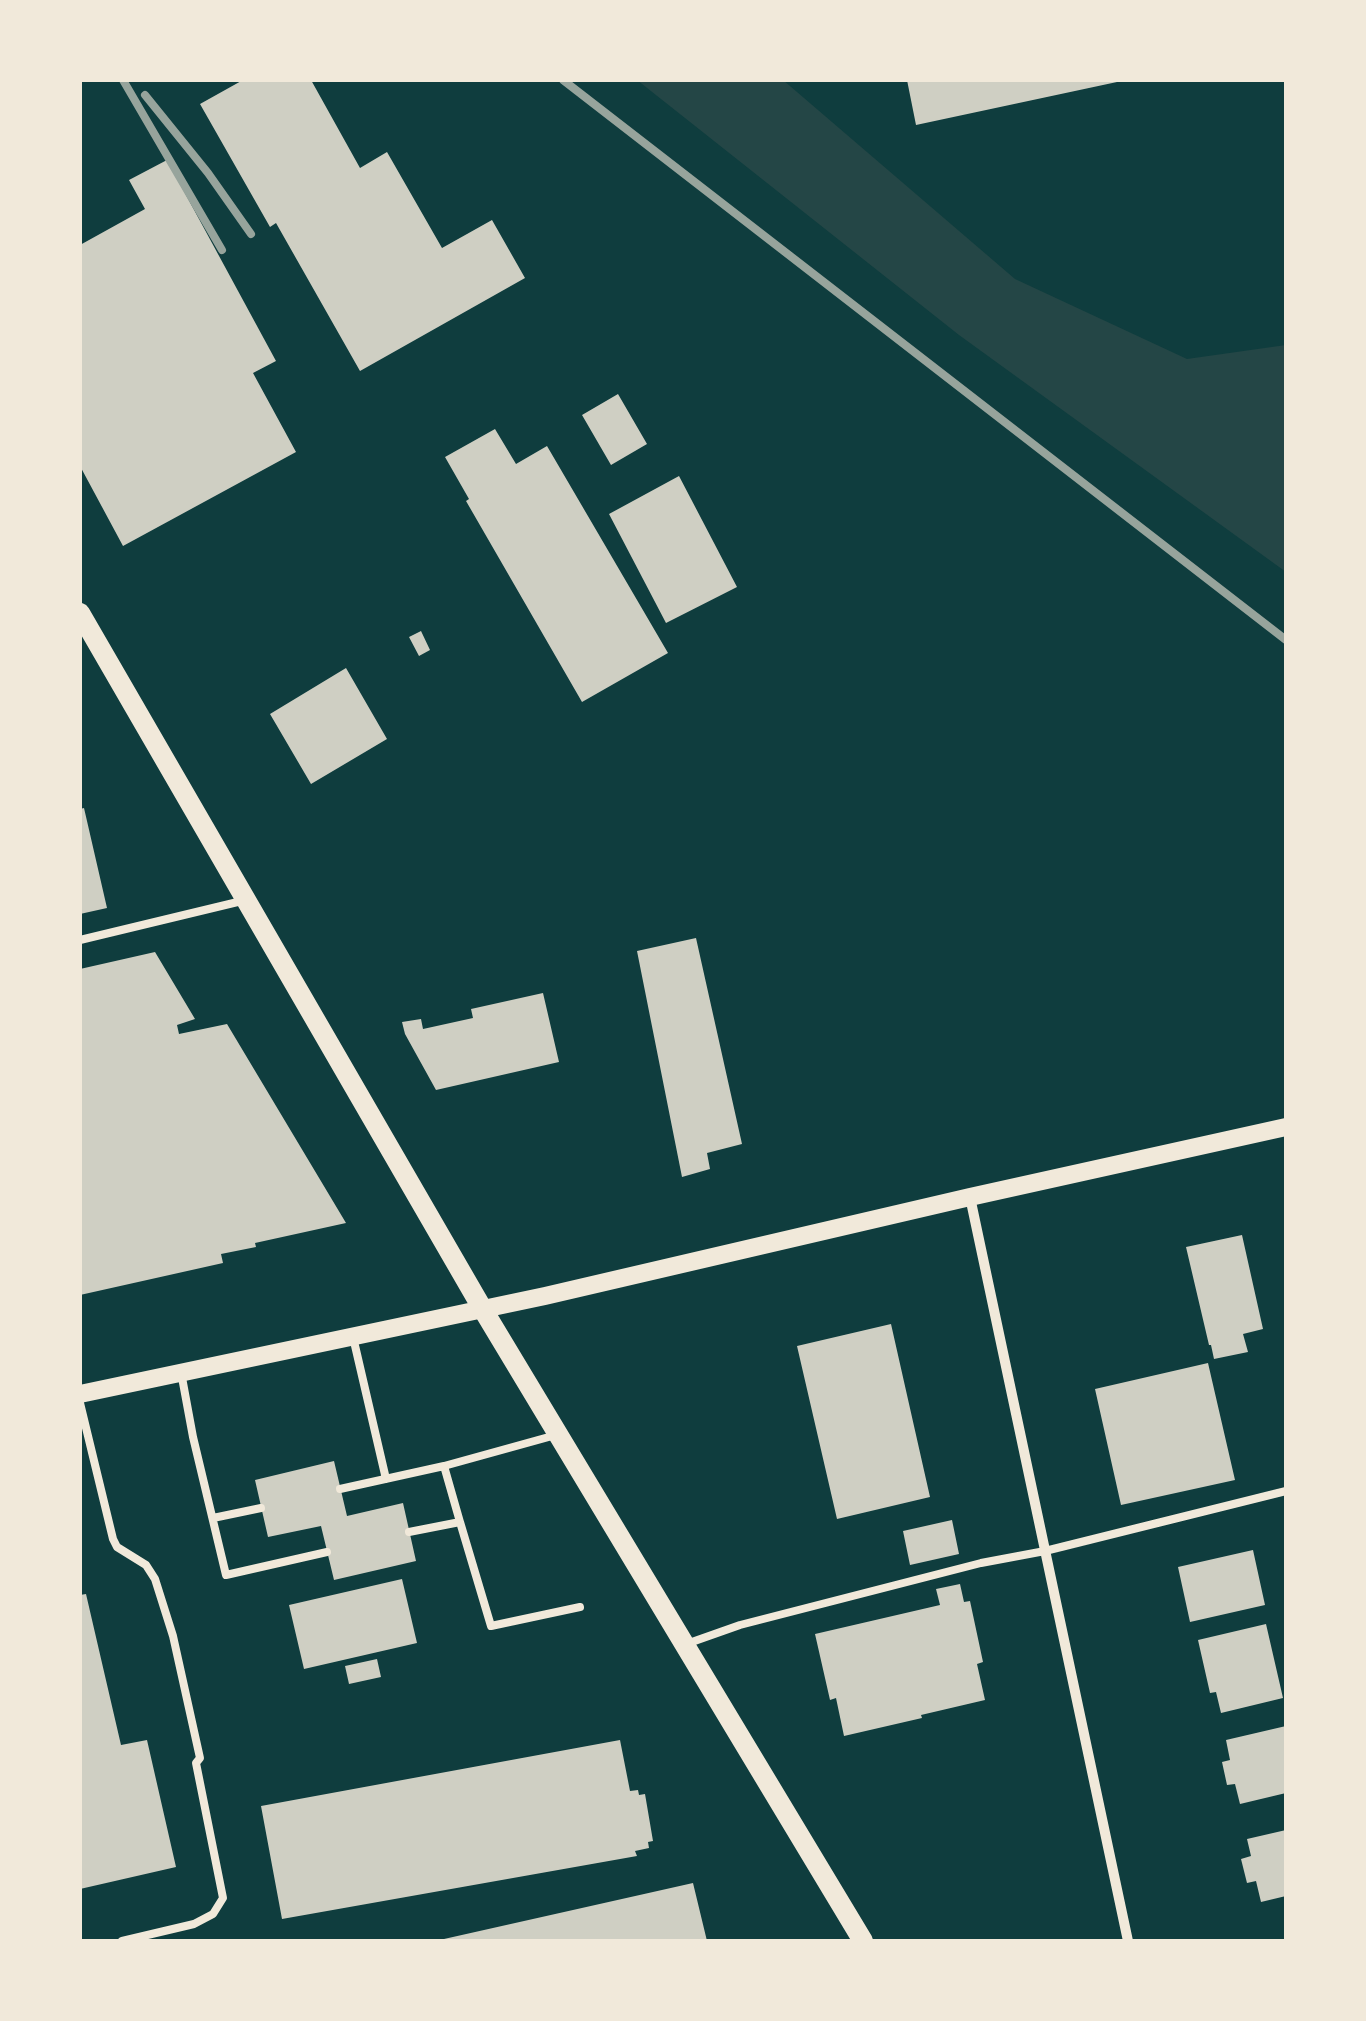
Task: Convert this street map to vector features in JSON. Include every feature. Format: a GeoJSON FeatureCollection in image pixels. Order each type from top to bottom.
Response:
{"type":"FeatureCollection","features":[{"type":"Feature","properties":{"kind":"main road"},"geometry":{"type":"LineString","coordinates":[[80,613],[482,1308],[862,1941]]}},
{"type":"Feature","properties":{"kind":"street"},"geometry":{"type":"LineString","coordinates":[[80,1394],[545,1296],[1286,1127]]}},
{"type":"Feature","properties":{"kind":"street"},"geometry":{"type":"LineString","coordinates":[[970,1197],[1128,1941]]}},
{"type":"Feature","properties":{"kind":"lane"},"geometry":{"type":"LineString","coordinates":[[80,940],[247,900]]}},
{"type":"Feature","properties":{"kind":"lane"},"geometry":{"type":"LineString","coordinates":[[352,1335],[386,1479]]}},
{"type":"Feature","properties":{"kind":"lane"},"geometry":{"type":"LineString","coordinates":[[181,1372],[226,1575],[327,1552]]}},
{"type":"Feature","properties":{"kind":"lane"},"geometry":{"type":"LineString","coordinates":[[80,1402],[112,1539],[155,1578],[173,1636],[200,1758],[196,1764],[223,1898],[213,1914],[194,1924],[122,1941]]}},
{"type":"Feature","properties":{"kind":"lane"},"geometry":{"type":"LineString","coordinates":[[340,1489],[558,1435]]}},
{"type":"Feature","properties":{"kind":"lane"},"geometry":{"type":"LineString","coordinates":[[444,1466],[491,1626],[580,1607]]}},
{"type":"Feature","properties":{"kind":"lane"},"geometry":{"type":"LineString","coordinates":[[684,1645],[759,1620],[981,1563],[1286,1491]]}},
{"type":"Feature","properties":{"kind":"lane"},"geometry":{"type":"LineString","coordinates":[[213,1518],[262,1508]]}},
{"type":"Feature","properties":{"kind":"lane"},"geometry":{"type":"LineString","coordinates":[[409,1532],[460,1522]]}},
{"type":"Feature","properties":{"kind":"shaded area"},"geometry":{"type":"Polygon","coordinates":[[[637,80],[783,80],[1015,279],[1187,359],[1286,345],[1286,572],[959,335],[637,80]]]}},
{"type":"Feature","properties":{"kind":"building"},"geometry":{"type":"Polygon","coordinates":[[[243,80],[311,80],[360,168],[387,152],[442,248],[492,220],[525,278],[360,371],[276,223],[270,227],[200,104],[243,80]]]}},
{"type":"Feature","properties":{"kind":"building"},"geometry":{"type":"Polygon","coordinates":[[[907,80],[1117,80],[1117,82],[916,125],[907,80]]]}},
{"type":"Feature","properties":{"kind":"building"},"geometry":{"type":"Polygon","coordinates":[[[167,160],[276,361],[253,373],[296,452],[123,546],[80,466],[80,245],[145,209],[129,180],[167,160]]]}},
{"type":"Feature","properties":{"kind":"building"},"geometry":{"type":"Polygon","coordinates":[[[618,394],[647,444],[611,465],[582,415],[618,394]]]}},
{"type":"Feature","properties":{"kind":"building"},"geometry":{"type":"Polygon","coordinates":[[[495,429],[516,464],[547,446],[668,653],[582,702],[466,501],[469,499],[445,457],[495,429]]]}},
{"type":"Feature","properties":{"kind":"building"},"geometry":{"type":"Polygon","coordinates":[[[679,476],[737,587],[666,623],[609,514],[679,476]]]}},
{"type":"Feature","properties":{"kind":"building"},"geometry":{"type":"Polygon","coordinates":[[[421,631],[430,650],[419,656],[409,637],[421,631]]]}},
{"type":"Feature","properties":{"kind":"building"},"geometry":{"type":"Polygon","coordinates":[[[346,668],[387,739],[311,784],[270,714],[346,668]]]}},
{"type":"Feature","properties":{"kind":"building"},"geometry":{"type":"Polygon","coordinates":[[[84,808],[107,908],[80,914],[80,809],[84,808]]]}},
{"type":"Feature","properties":{"kind":"building"},"geometry":{"type":"Polygon","coordinates":[[[696,938],[742,1144],[707,1153],[710,1169],[682,1177],[637,951],[696,938]]]}},
{"type":"Feature","properties":{"kind":"building"},"geometry":{"type":"Polygon","coordinates":[[[155,952],[195,1019],[177,1025],[179,1034],[227,1024],[346,1223],[221,1254],[223,1263],[80,1295],[80,969],[155,952]]]}},
{"type":"Feature","properties":{"kind":"building"},"geometry":{"type":"Polygon","coordinates":[[[543,993],[559,1062],[436,1090],[402,1022],[421,1019],[423,1029],[473,1018],[471,1009],[543,993]]]}},
{"type":"Feature","properties":{"kind":"building"},"geometry":{"type":"Polygon","coordinates":[[[1242,1235],[1263,1329],[1243,1334],[1248,1352],[1214,1359],[1186,1247],[1242,1235]]]}},
{"type":"Feature","properties":{"kind":"building"},"geometry":{"type":"Polygon","coordinates":[[[891,1324],[930,1497],[837,1519],[797,1346],[891,1324]]]}},
{"type":"Feature","properties":{"kind":"building"},"geometry":{"type":"Polygon","coordinates":[[[1208,1363],[1235,1480],[1121,1505],[1095,1389],[1208,1363]]]}},
{"type":"Feature","properties":{"kind":"building"},"geometry":{"type":"Polygon","coordinates":[[[334,1461],[347,1516],[403,1503],[416,1561],[334,1580],[321,1526],[268,1537],[255,1480],[334,1461]]]}},
{"type":"Feature","properties":{"kind":"building"},"geometry":{"type":"Polygon","coordinates":[[[952,1520],[959,1554],[910,1565],[903,1531],[952,1520]]]}},
{"type":"Feature","properties":{"kind":"building"},"geometry":{"type":"Polygon","coordinates":[[[1253,1550],[1265,1605],[1190,1622],[1178,1567],[1253,1550]]]}},
{"type":"Feature","properties":{"kind":"building"},"geometry":{"type":"Polygon","coordinates":[[[402,1579],[417,1643],[304,1669],[289,1605],[402,1579]]]}},
{"type":"Feature","properties":{"kind":"building"},"geometry":{"type":"Polygon","coordinates":[[[960,1584],[964,1602],[970,1601],[983,1662],[977,1664],[985,1700],[844,1736],[836,1698],[830,1700],[815,1634],[940,1605],[936,1589],[960,1584]]]}},
{"type":"Feature","properties":{"kind":"building"},"geometry":{"type":"Polygon","coordinates":[[[86,1594],[121,1745],[147,1740],[176,1867],[80,1889],[80,1595],[86,1594]]]}},
{"type":"Feature","properties":{"kind":"building"},"geometry":{"type":"Polygon","coordinates":[[[1266,1624],[1283,1698],[1221,1713],[1216,1692],[1210,1693],[1198,1640],[1266,1624]]]}},
{"type":"Feature","properties":{"kind":"building"},"geometry":{"type":"Polygon","coordinates":[[[377,1659],[381,1677],[349,1684],[345,1666],[377,1659]]]}},
{"type":"Feature","properties":{"kind":"building"},"geometry":{"type":"Polygon","coordinates":[[[1286,1726],[1286,1793],[1240,1804],[1235,1784],[1227,1785],[1222,1762],[1230,1760],[1226,1740],[1286,1726]]]}},
{"type":"Feature","properties":{"kind":"building"},"geometry":{"type":"Polygon","coordinates":[[[620,1740],[630,1791],[645,1794],[653,1841],[648,1842],[649,1848],[635,1851],[637,1856],[282,1919],[261,1806],[620,1740]]]}},
{"type":"Feature","properties":{"kind":"building"},"geometry":{"type":"Polygon","coordinates":[[[1286,1830],[1286,1896],[1261,1902],[1256,1881],[1247,1883],[1241,1859],[1251,1856],[1247,1839],[1286,1830]]]}},
{"type":"Feature","properties":{"kind":"building"},"geometry":{"type":"Polygon","coordinates":[[[693,1883],[707,1941],[444,1939],[693,1883]]]}},
{"type":"Feature","properties":{"kind":"railway"},"geometry":{"type":"LineString","coordinates":[[123,80],[222,250]]}},
{"type":"Feature","properties":{"kind":"railway"},"geometry":{"type":"LineString","coordinates":[[563,80],[1286,640]]}},
{"type":"Feature","properties":{"kind":"railway"},"geometry":{"type":"LineString","coordinates":[[145,95],[251,234]]}}]}
